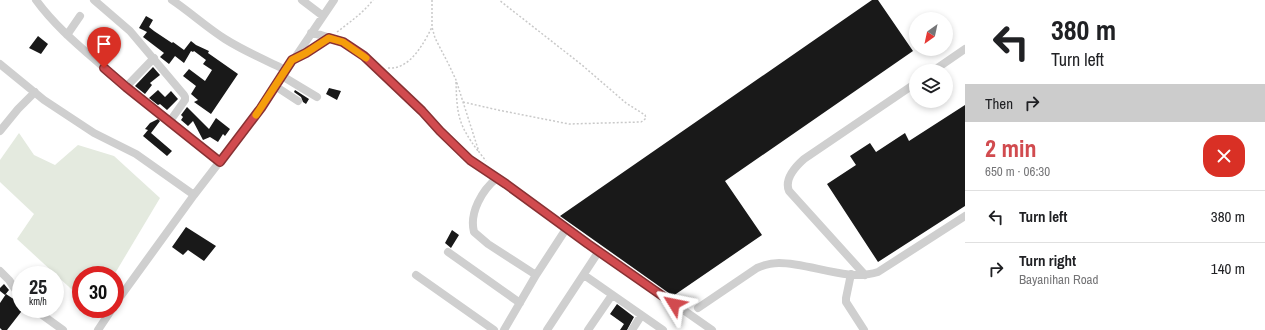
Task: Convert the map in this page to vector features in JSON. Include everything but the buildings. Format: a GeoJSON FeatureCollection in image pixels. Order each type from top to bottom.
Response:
{"type":"FeatureCollection","features":[{"type":"Feature","properties":{"kind":"street"},"geometry":{"type":"LineString","coordinates":[[36,0],[42,9],[67,35],[126,87],[220,162]]}},
{"type":"Feature","properties":{"kind":"street"},"geometry":{"type":"LineString","coordinates":[[94,0],[130,30],[185,97],[185,100],[170,121]]}},
{"type":"Feature","properties":{"kind":"street"},"geometry":{"type":"LineString","coordinates":[[172,0],[188,10],[223,38],[284,73],[317,97]]}},
{"type":"Feature","properties":{"kind":"street"},"geometry":{"type":"LineString","coordinates":[[302,0],[323,16]]}},
{"type":"Feature","properties":{"kind":"street"},"geometry":{"type":"LineString","coordinates":[[124,292],[194,195],[261,108],[334,0]]}},
{"type":"Feature","properties":{"kind":"street"},"geometry":{"type":"LineString","coordinates":[[67,35],[80,16]]}},
{"type":"Feature","properties":{"kind":"street"},"geometry":{"type":"LineString","coordinates":[[311,33],[343,42],[354,48],[422,111],[460,152],[475,164],[497,178],[598,252],[712,330]]}},
{"type":"Feature","properties":{"kind":"street"},"geometry":{"type":"LineString","coordinates":[[292,60],[329,38]]}},
{"type":"Feature","properties":{"kind":"street"},"geometry":{"type":"LineString","coordinates":[[943,64],[965,49]]}},
{"type":"Feature","properties":{"kind":"street"},"geometry":{"type":"LineString","coordinates":[[126,87],[154,58]]}},
{"type":"Feature","properties":{"kind":"street"},"geometry":{"type":"LineString","coordinates":[[0,64],[35,92],[94,133],[136,154],[194,195]]}},
{"type":"Feature","properties":{"kind":"street"},"geometry":{"type":"LineString","coordinates":[[275,86],[298,101]]}},
{"type":"Feature","properties":{"kind":"street"},"geometry":{"type":"LineString","coordinates":[[866,275],[789,191],[787,187],[788,182],[793,171],[804,160],[909,88]]}},
{"type":"Feature","properties":{"kind":"street"},"geometry":{"type":"LineString","coordinates":[[0,131],[18,109],[35,92]]}},
{"type":"Feature","properties":{"kind":"street"},"geometry":{"type":"LineString","coordinates":[[497,178],[489,185],[478,203],[474,215],[474,232],[488,244],[536,275]]}},
{"type":"Feature","properties":{"kind":"street"},"geometry":{"type":"LineString","coordinates":[[698,308],[757,268],[767,264],[779,263],[850,274],[872,274],[883,270],[965,216]]}},
{"type":"Feature","properties":{"kind":"street"},"geometry":{"type":"LineString","coordinates":[[504,330],[536,275],[566,229]]}},
{"type":"Feature","properties":{"kind":"street"},"geometry":{"type":"LineString","coordinates":[[448,252],[520,303]]}},
{"type":"Feature","properties":{"kind":"street"},"geometry":{"type":"LineString","coordinates":[[547,330],[598,252]]}},
{"type":"Feature","properties":{"kind":"street"},"geometry":{"type":"LineString","coordinates":[[0,271],[12,284]]}},
{"type":"Feature","properties":{"kind":"street"},"geometry":{"type":"LineString","coordinates":[[850,274],[846,302],[864,330]]}},
{"type":"Feature","properties":{"kind":"street"},"geometry":{"type":"LineString","coordinates":[[416,275],[494,330]]}},
{"type":"Feature","properties":{"kind":"street"},"geometry":{"type":"LineString","coordinates":[[584,275],[663,330]]}},
{"type":"Feature","properties":{"kind":"street"},"geometry":{"type":"LineString","coordinates":[[588,330],[612,295]]}},
{"type":"Feature","properties":{"kind":"street"},"geometry":{"type":"LineString","coordinates":[[632,330],[641,316]]}},
{"type":"Feature","properties":{"kind":"street"},"geometry":{"type":"LineString","coordinates":[[44,318],[57,329]]}},
{"type":"Feature","properties":{"kind":"street"},"geometry":{"type":"LineString","coordinates":[[98,330],[106,318]]}},
{"type":"Feature","properties":{"kind":"path"},"geometry":{"type":"LineString","coordinates":[[329,38],[355,19],[373,0]]}},
{"type":"Feature","properties":{"kind":"path"},"geometry":{"type":"LineString","coordinates":[[432,0],[432,27],[435,38],[456,80],[479,152]]}},
{"type":"Feature","properties":{"kind":"path"},"geometry":{"type":"LineString","coordinates":[[464,102],[569,124],[641,122],[646,118],[645,115],[626,103],[582,65],[498,0]]}},
{"type":"Feature","properties":{"kind":"path"},"geometry":{"type":"LineString","coordinates":[[377,68],[391,69],[408,62],[424,42],[432,27]]}},
{"type":"Feature","properties":{"kind":"path"},"geometry":{"type":"LineString","coordinates":[[456,80],[456,107],[459,119],[469,139],[489,164]]}},
{"type":"Feature","properties":{"kind":"shaded area"},"geometry":{"type":"Polygon","coordinates":[[[19,133],[34,155],[55,165],[78,145],[114,156],[160,198],[119,266],[72,266],[72,290],[64,282],[64,266],[46,266],[17,239],[34,214],[0,182],[0,160],[19,133]]]}},
{"type":"Feature","properties":{"kind":"slow traffic"},"geometry":{"type":"LineString","coordinates":[[256,115],[292,60],[329,38],[343,42],[354,48],[366,58]]}},
{"type":"Feature","properties":{"kind":"route"},"geometry":{"type":"LineString","coordinates":[[104,68],[220,162],[261,108],[292,60],[329,38],[343,42],[354,48],[386,76],[422,111],[460,152],[481,169],[506,184],[566,229],[674,304]]}}]}
